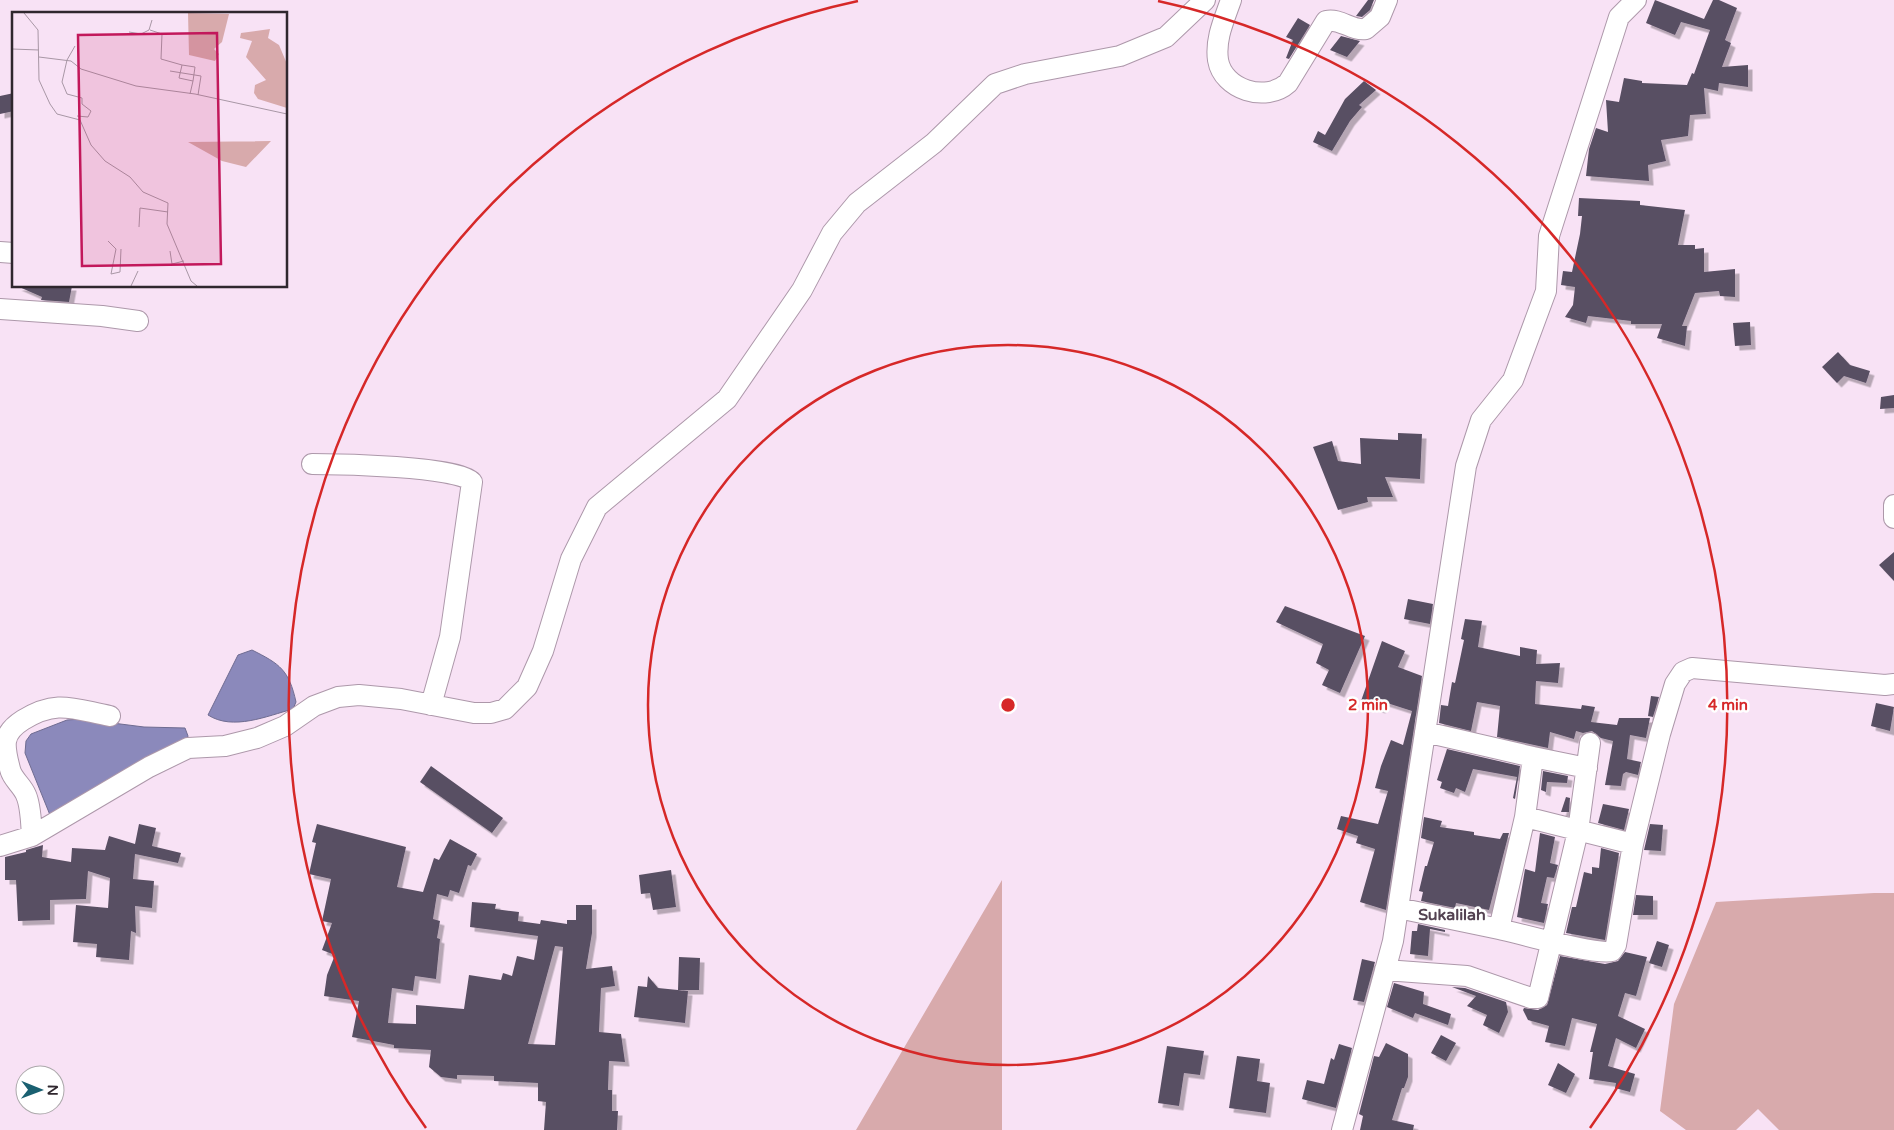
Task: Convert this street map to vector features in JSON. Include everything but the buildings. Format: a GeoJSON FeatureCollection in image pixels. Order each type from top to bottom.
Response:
{"type":"FeatureCollection","features":[{"type":"Feature","properties":{"kind":"street"},"geometry":{"type":"LineString","coordinates":[[0,846],[32,836],[149,767],[188,748],[225,746],[257,738],[286,726],[314,706],[338,697],[393,698],[474,713],[491,713],[505,709],[527,687],[543,651],[571,559],[597,507],[727,399],[802,290],[832,233],[857,203],[934,144],[995,84],[1026,74],[1120,56],[1166,37],[1205,0]]}},
{"type":"Feature","properties":{"kind":"street"},"geometry":{"type":"LineString","coordinates":[[1231,0],[1218,42],[1219,62],[1222,71],[1229,80],[1246,90],[1271,93],[1281,90],[1288,83],[1326,21],[1343,22],[1355,29],[1366,29],[1372,26],[1384,12],[1387,0]]}},
{"type":"Feature","properties":{"kind":"street"},"geometry":{"type":"LineString","coordinates":[[1342,1130],[1393,942],[1425,732],[1438,663],[1466,466],[1481,420],[1513,380],[1543,300],[1546,291],[1549,236],[1579,138],[1619,17],[1636,0]]}},
{"type":"Feature","properties":{"kind":"street"},"geometry":{"type":"LineString","coordinates":[[0,309],[102,316],[138,321]]}},
{"type":"Feature","properties":{"kind":"street"},"geometry":{"type":"LineString","coordinates":[[312,464],[397,467],[469,478],[472,482],[450,637],[432,705]]}},
{"type":"Feature","properties":{"kind":"street"},"geometry":{"type":"LineString","coordinates":[[1894,505],[1892,512],[1894,518]]}},
{"type":"Feature","properties":{"kind":"street"},"geometry":{"type":"LineString","coordinates":[[1398,908],[1553,942],[1606,952],[1614,949],[1633,844],[1660,734],[1675,684],[1683,672],[1692,668],[1699,668],[1885,685],[1894,684]]}},
{"type":"Feature","properties":{"kind":"street"},"geometry":{"type":"LineString","coordinates":[[32,836],[28,798],[10,771],[5,739],[7,732],[12,727],[46,708],[65,708],[110,716]]}},
{"type":"Feature","properties":{"kind":"street"},"geometry":{"type":"LineString","coordinates":[[1425,732],[1533,758],[1587,768]]}},
{"type":"Feature","properties":{"kind":"street"},"geometry":{"type":"LineString","coordinates":[[1385,970],[1467,976],[1537,999],[1553,942],[1578,831],[1590,743]]}},
{"type":"Feature","properties":{"kind":"street"},"geometry":{"type":"LineString","coordinates":[[1499,929],[1524,817],[1533,758]]}},
{"type":"Feature","properties":{"kind":"street"},"geometry":{"type":"LineString","coordinates":[[1524,817],[1633,844]]}},
{"type":"Feature","properties":{"kind":"shaded area"},"geometry":{"type":"Polygon","coordinates":[[[1002,880],[1002,1130],[856,1130],[1002,880]]]}},
{"type":"Feature","properties":{"kind":"shaded area"},"geometry":{"type":"Polygon","coordinates":[[[1894,893],[1894,1130],[1779,1130],[1758,1109],[1736,1130],[1686,1130],[1660,1111],[1674,1004],[1716,902],[1894,893]]]}},
{"type":"Feature","properties":{"kind":"water"},"geometry":{"type":"Polygon","coordinates":[[[252,650],[282,669],[293,691],[296,702],[293,709],[250,721],[239,722],[218,720],[208,715],[238,655],[252,650]]]}},
{"type":"Feature","properties":{"kind":"water"},"geometry":{"type":"Polygon","coordinates":[[[81,719],[144,727],[185,728],[188,736],[187,740],[50,815],[25,753],[26,741],[31,734],[67,720],[81,719]]]}},
{"type":"Feature","properties":{"kind":"district","name":"Sukalilah"},"geometry":{"type":"Point","coordinates":[1452,915]}}]}
